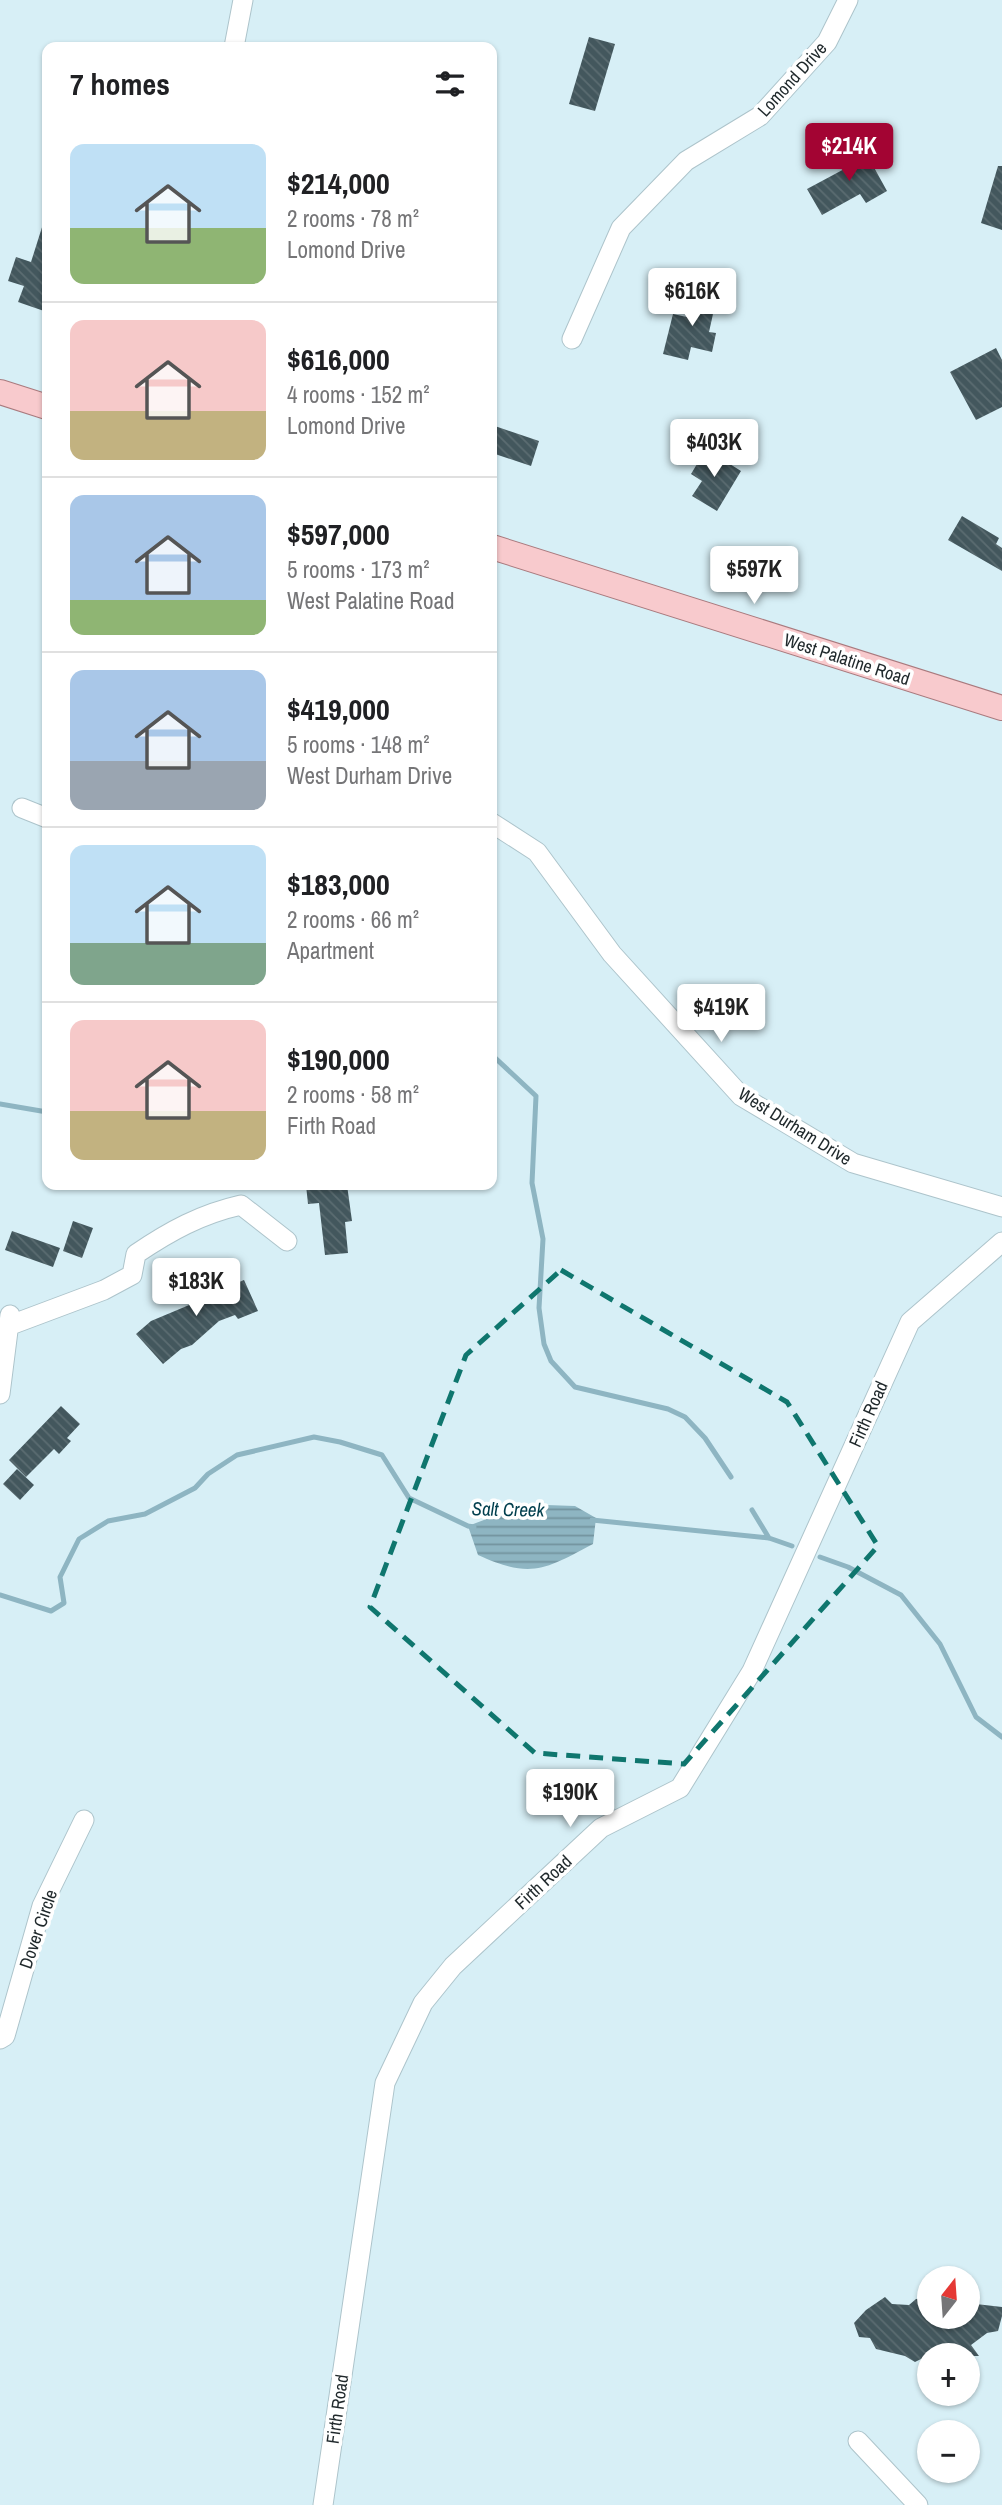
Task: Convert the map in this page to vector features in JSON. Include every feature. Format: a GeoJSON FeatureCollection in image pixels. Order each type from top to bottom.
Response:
{"type":"FeatureCollection","features":[{"type":"Feature","properties":{"kind":"main road"},"geometry":{"type":"LineString","coordinates":[[0,392],[42,405]]}},
{"type":"Feature","properties":{"kind":"main road","name":"West Palatine Road"},"geometry":{"type":"LineString","coordinates":[[497,549],[1002,708]]}},
{"type":"Feature","properties":{"kind":"street"},"geometry":{"type":"LineString","coordinates":[[235,42],[243,0]]}},
{"type":"Feature","properties":{"kind":"street","name":"Lomond Drive"},"geometry":{"type":"LineString","coordinates":[[572,339],[621,228],[686,161],[760,116],[827,42],[848,0]]}},
{"type":"Feature","properties":{"kind":"street"},"geometry":{"type":"LineString","coordinates":[[22,808],[42,816]]}},
{"type":"Feature","properties":{"kind":"street","name":"West Durham Drive"},"geometry":{"type":"LineString","coordinates":[[497,825],[537,852],[612,954],[741,1097],[853,1163],[1002,1208]]}},
{"type":"Feature","properties":{"kind":"street"},"geometry":{"type":"LineString","coordinates":[[0,1394],[9,1320],[104,1290],[132,1275],[136,1254],[163,1236],[211,1211],[241,1205],[287,1241]]}},
{"type":"Feature","properties":{"kind":"street","name":"Firth Road"},"geometry":{"type":"LineString","coordinates":[[323,2505],[385,2083],[423,2003],[453,1966],[601,1828],[680,1788],[752,1671],[909,1322],[1002,1242]]}},
{"type":"Feature","properties":{"kind":"street","name":"Dover Circle"},"geometry":{"type":"LineString","coordinates":[[0,2039],[5,2036],[42,1906],[84,1820]]}},
{"type":"Feature","properties":{"kind":"street"},"geometry":{"type":"LineString","coordinates":[[858,2441],[918,2505]]}},
{"type":"Feature","properties":{"kind":"highlighted area"},"geometry":{"type":"Polygon","coordinates":[[[561,1270],[787,1402],[878,1546],[684,1764],[535,1753],[370,1607],[466,1355],[561,1270]]]}},
{"type":"Feature","properties":{"kind":"water"},"geometry":{"type":"Polygon","coordinates":[[[546,1505],[575,1506],[596,1518],[593,1544],[562,1560],[537,1568],[511,1567],[478,1555],[468,1526],[505,1512],[546,1505]]]}},
{"type":"Feature","properties":{"kind":"building"},"geometry":{"type":"Polygon","coordinates":[[[589,37],[615,44],[595,111],[569,104],[589,37]]]}},
{"type":"Feature","properties":{"kind":"building"},"geometry":{"type":"Polygon","coordinates":[[[861,144],[887,191],[866,203],[860,194],[822,215],[807,189],[848,167],[841,155],[861,144]]]}},
{"type":"Feature","properties":{"kind":"building"},"geometry":{"type":"Polygon","coordinates":[[[998,166],[1002,166],[1002,230],[981,223],[998,166]]]}},
{"type":"Feature","properties":{"kind":"building"},"geometry":{"type":"Polygon","coordinates":[[[42,227],[42,310],[18,302],[24,286],[8,281],[16,257],[31,262],[42,227]]]}},
{"type":"Feature","properties":{"kind":"building"},"geometry":{"type":"Polygon","coordinates":[[[693,290],[717,296],[709,332],[716,333],[712,352],[691,347],[688,360],[663,354],[673,314],[687,317],[693,290]]]}},
{"type":"Feature","properties":{"kind":"building"},"geometry":{"type":"Polygon","coordinates":[[[996,348],[1002,360],[1002,407],[976,420],[950,372],[996,348]]]}},
{"type":"Feature","properties":{"kind":"building"},"geometry":{"type":"Polygon","coordinates":[[[497,427],[539,441],[531,466],[497,455],[497,427]]]}},
{"type":"Feature","properties":{"kind":"building"},"geometry":{"type":"Polygon","coordinates":[[[706,449],[741,471],[717,511],[692,496],[702,481],[691,474],[706,449]]]}},
{"type":"Feature","properties":{"kind":"building"},"geometry":{"type":"Polygon","coordinates":[[[962,516],[999,538],[996,544],[1002,548],[1002,571],[948,540],[962,516]]]}},
{"type":"Feature","properties":{"kind":"building"},"geometry":{"type":"Polygon","coordinates":[[[307,1190],[348,1190],[352,1221],[345,1222],[348,1253],[325,1255],[319,1203],[308,1204],[307,1190]]]}},
{"type":"Feature","properties":{"kind":"building"},"geometry":{"type":"Polygon","coordinates":[[[73,1221],[93,1228],[82,1258],[63,1251],[73,1221]]]}},
{"type":"Feature","properties":{"kind":"building"},"geometry":{"type":"Polygon","coordinates":[[[12,1231],[60,1248],[53,1267],[5,1250],[12,1231]]]}},
{"type":"Feature","properties":{"kind":"building"},"geometry":{"type":"Polygon","coordinates":[[[212,1280],[217,1291],[244,1280],[258,1311],[238,1319],[235,1315],[219,1321],[192,1345],[181,1349],[163,1364],[136,1334],[151,1321],[194,1303],[189,1293],[212,1280]]]}},
{"type":"Feature","properties":{"kind":"building"},"geometry":{"type":"Polygon","coordinates":[[[61,1406],[80,1424],[67,1438],[71,1441],[59,1454],[54,1449],[26,1477],[9,1460],[61,1406]]]}},
{"type":"Feature","properties":{"kind":"building"},"geometry":{"type":"Polygon","coordinates":[[[17,1469],[34,1485],[20,1500],[3,1484],[17,1469]]]}},
{"type":"Feature","properties":{"kind":"building"},"geometry":{"type":"Polygon","coordinates":[[[885,2297],[892,2304],[909,2305],[917,2299],[917,2329],[980,2329],[980,2304],[1002,2307],[1002,2316],[998,2331],[987,2333],[974,2343],[917,2343],[915,2362],[905,2356],[876,2349],[870,2338],[859,2337],[854,2323],[866,2310],[885,2297]]]}},
{"type":"Feature","properties":{"kind":"waterway"},"geometry":{"type":"LineString","coordinates":[[497,1060],[536,1096],[532,1183],[543,1239],[539,1308],[544,1344],[551,1361],[575,1387],[668,1409],[685,1417],[705,1438],[731,1477]]}},
{"type":"Feature","properties":{"kind":"waterway"},"geometry":{"type":"LineString","coordinates":[[0,1104],[42,1111]]}},
{"type":"Feature","properties":{"kind":"waterway","name":"Salt Creek"},"geometry":{"type":"LineString","coordinates":[[0,1595],[51,1611],[64,1603],[60,1577],[79,1539],[108,1521],[145,1514],[195,1488],[208,1474],[237,1455],[314,1437],[382,1455],[409,1498],[474,1527]]}},
{"type":"Feature","properties":{"kind":"waterway"},"geometry":{"type":"LineString","coordinates":[[752,1510],[769,1538]]}},
{"type":"Feature","properties":{"kind":"waterway","name":"Salt Creek"},"geometry":{"type":"LineString","coordinates":[[592,1520],[769,1538],[792,1546]]}},
{"type":"Feature","properties":{"kind":"waterway","name":"Salt Creek"},"geometry":{"type":"LineString","coordinates":[[820,1557],[848,1567],[901,1595],[940,1644],[976,1717],[1002,1737]]}}]}
